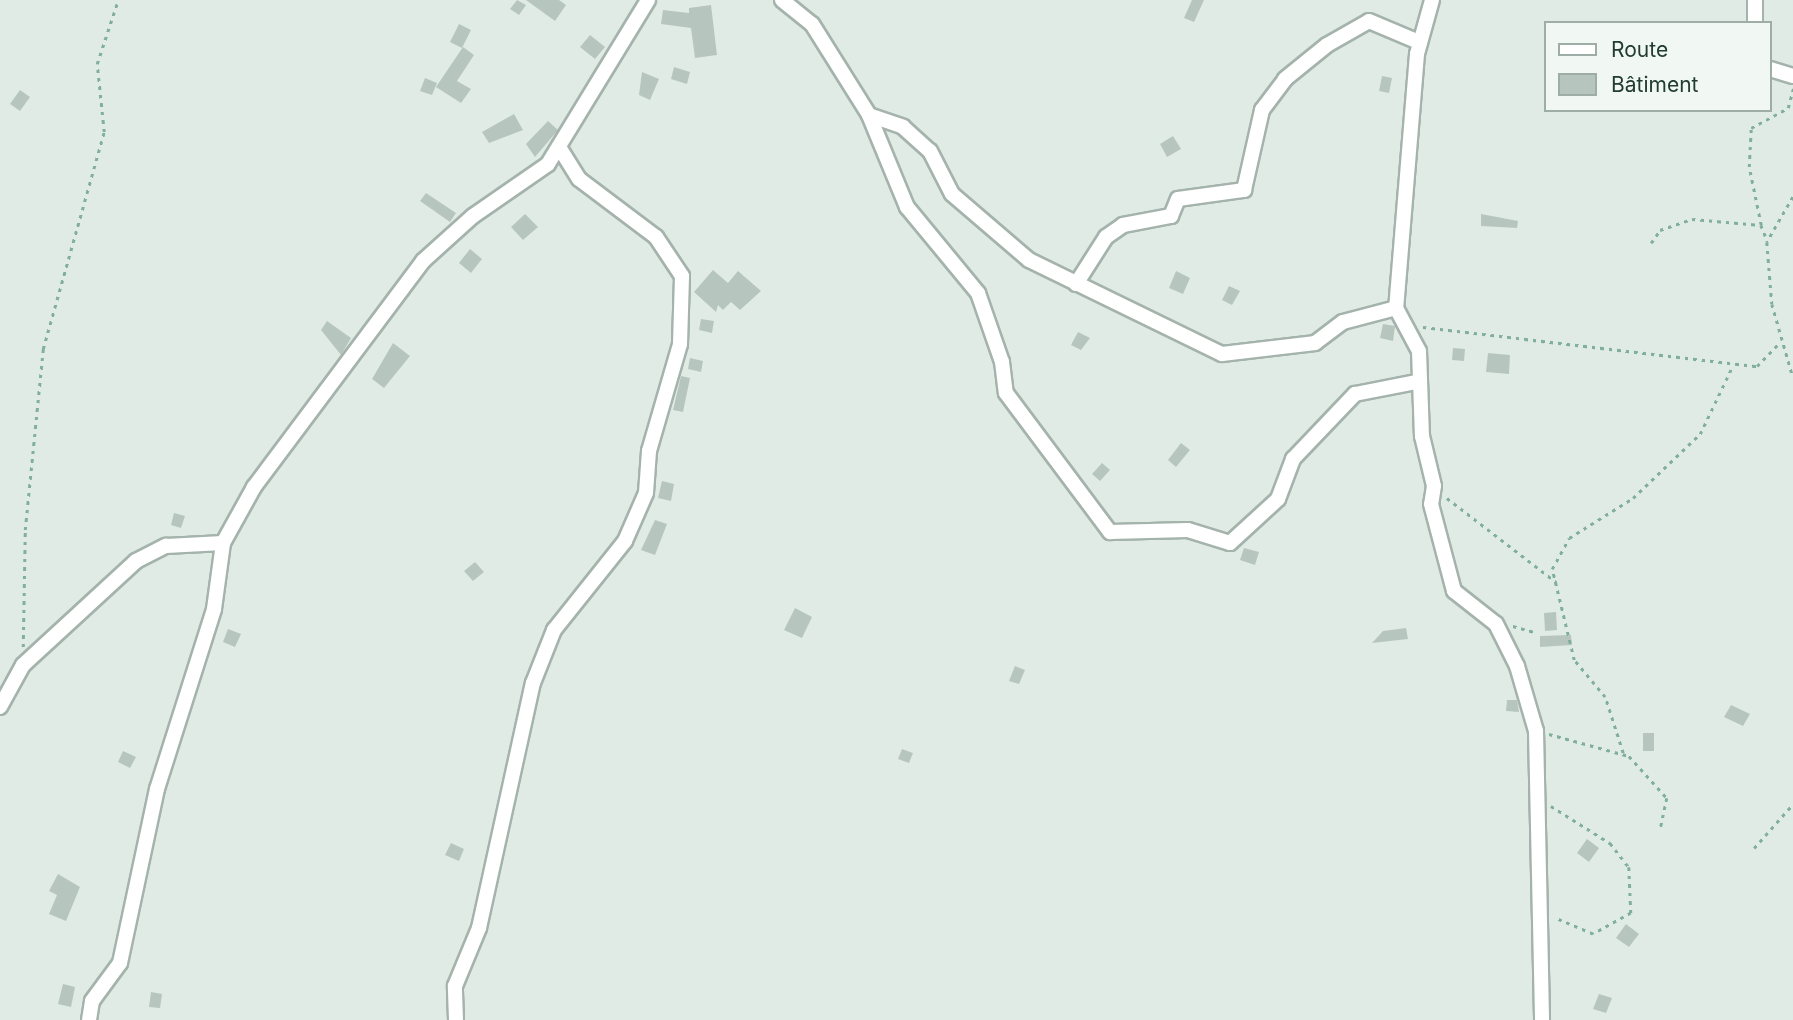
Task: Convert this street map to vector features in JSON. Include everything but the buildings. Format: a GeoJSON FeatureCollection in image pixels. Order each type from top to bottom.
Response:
{"type":"FeatureCollection","features":[{"type":"Feature","properties":{"kind":"street"},"geometry":{"type":"LineString","coordinates":[[89,1020],[92,1001],[120,963],[157,789],[214,609],[223,543],[254,487],[423,261],[473,215],[548,164],[648,0]]}},
{"type":"Feature","properties":{"kind":"street"},"geometry":{"type":"LineString","coordinates":[[782,0],[812,24],[869,115],[907,207],[978,293],[1002,362],[1006,393],[1110,532],[1188,530],[1230,543],[1278,499],[1293,459],[1354,394],[1417,382]]}},
{"type":"Feature","properties":{"kind":"street"},"geometry":{"type":"LineString","coordinates":[[1432,0],[1419,42],[1396,308],[1409,326],[1419,351],[1417,382],[1434,486],[1431,504],[1454,591],[1496,624],[1517,666],[1536,731],[1544,913],[1542,1020]]}},
{"type":"Feature","properties":{"kind":"street"},"geometry":{"type":"LineString","coordinates":[[1755,0],[1755,21]]}},
{"type":"Feature","properties":{"kind":"street"},"geometry":{"type":"LineString","coordinates":[[1076,284],[1106,237],[1123,225],[1171,216],[1178,199],[1244,190],[1262,110],[1285,79],[1326,45],[1369,21],[1419,42]]}},
{"type":"Feature","properties":{"kind":"street"},"geometry":{"type":"LineString","coordinates":[[1772,70],[1793,76]]}},
{"type":"Feature","properties":{"kind":"street"},"geometry":{"type":"LineString","coordinates":[[869,115],[903,127],[930,151],[952,194],[1029,260],[1222,354],[1315,343],[1343,322],[1396,308]]}},
{"type":"Feature","properties":{"kind":"street"},"geometry":{"type":"LineString","coordinates":[[456,1020],[455,985],[479,928],[533,683],[554,630],[625,541],[646,493],[649,451],[680,344],[682,276],[656,237],[579,179],[559,147]]}},
{"type":"Feature","properties":{"kind":"street"},"geometry":{"type":"LineString","coordinates":[[0,707],[23,665],[136,561],[166,546],[223,543]]}},
{"type":"Feature","properties":{"kind":"path"},"geometry":{"type":"LineString","coordinates":[[23,665],[25,530],[43,349],[104,132],[97,64],[118,0]]}},
{"type":"Feature","properties":{"kind":"path"},"geometry":{"type":"LineString","coordinates":[[1793,85],[1788,108],[1751,128],[1749,167],[1767,242],[1780,342],[1793,377]]}},
{"type":"Feature","properties":{"kind":"path"},"geometry":{"type":"LineString","coordinates":[[1767,242],[1793,197]]}},
{"type":"Feature","properties":{"kind":"path"},"geometry":{"type":"LineString","coordinates":[[1651,243],[1660,230],[1692,219],[1761,225]]}},
{"type":"Feature","properties":{"kind":"path"},"geometry":{"type":"LineString","coordinates":[[1409,326],[1733,365],[1766,362],[1780,342]]}},
{"type":"Feature","properties":{"kind":"path"},"geometry":{"type":"LineString","coordinates":[[1623,753],[1605,697],[1574,660],[1552,569],[1569,538],[1633,498],[1700,434],[1733,365]]}},
{"type":"Feature","properties":{"kind":"path"},"geometry":{"type":"LineString","coordinates":[[1434,486],[1557,583]]}},
{"type":"Feature","properties":{"kind":"path"},"geometry":{"type":"LineString","coordinates":[[1536,731],[1623,753],[1659,782],[1667,798],[1661,827]]}},
{"type":"Feature","properties":{"kind":"path"},"geometry":{"type":"LineString","coordinates":[[1539,798],[1611,843],[1629,867],[1631,913],[1593,934],[1544,913]]}},
{"type":"Feature","properties":{"kind":"path"},"geometry":{"type":"LineString","coordinates":[[1754,848],[1793,804]]}}]}
